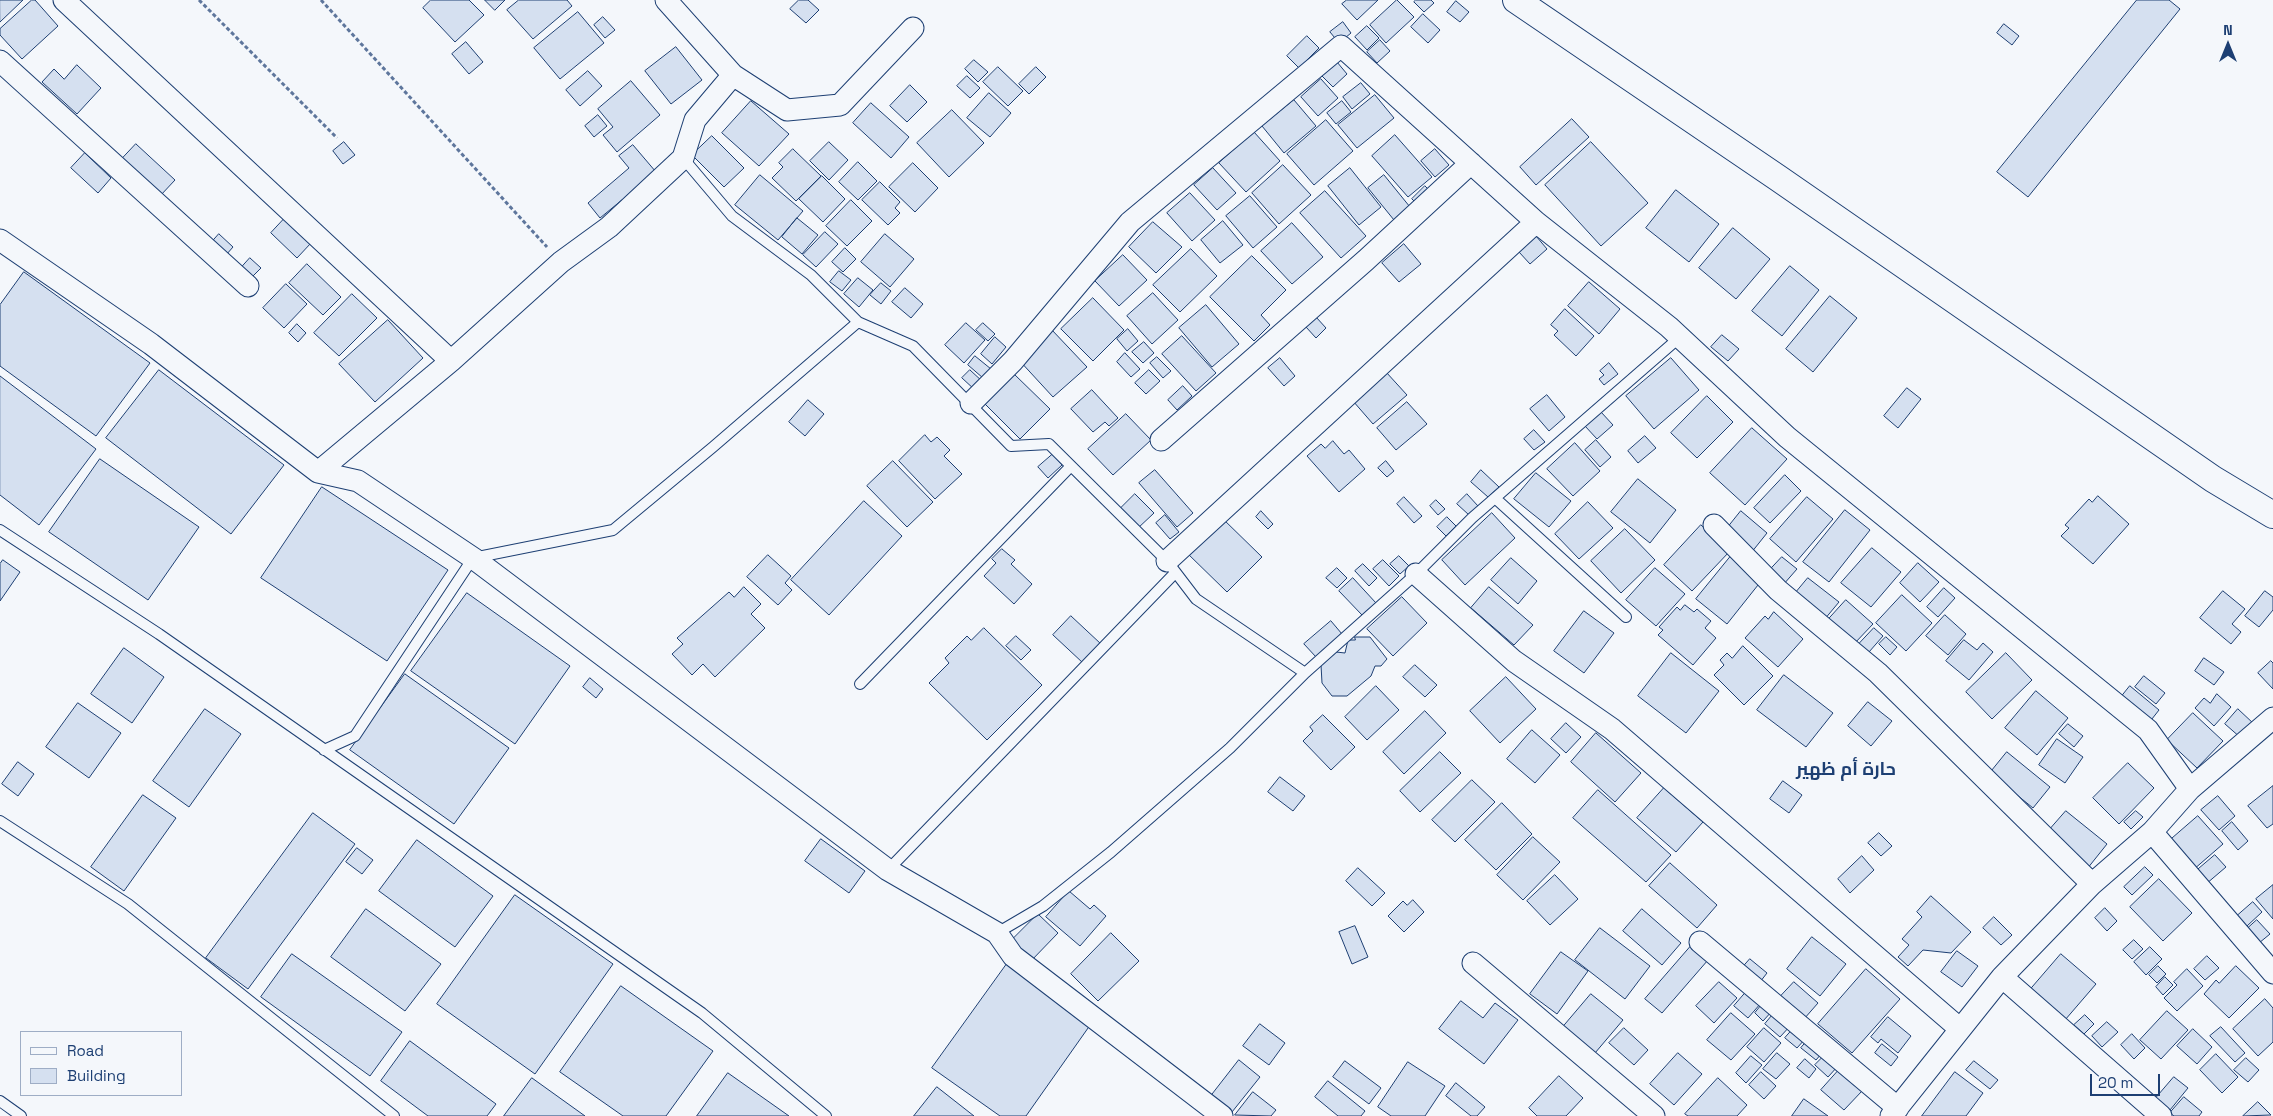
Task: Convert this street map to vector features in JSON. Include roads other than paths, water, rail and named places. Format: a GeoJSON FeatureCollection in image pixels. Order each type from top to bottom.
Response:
{"type":"FeatureCollection","features":[{"type":"Feature","properties":{"kind":"street"},"geometry":{"type":"LineString","coordinates":[[64,0],[450,361]]}},
{"type":"Feature","properties":{"kind":"street"},"geometry":{"type":"LineString","coordinates":[[666,0],[733,75],[787,110],[840,105],[913,28]]}},
{"type":"Feature","properties":{"kind":"street"},"geometry":{"type":"LineString","coordinates":[[1516,0],[1778,178],[2213,479],[2273,515]]}},
{"type":"Feature","properties":{"kind":"street"},"geometry":{"type":"LineString","coordinates":[[971,403],[1013,361],[1130,222],[1341,46],[1536,222],[1680,337],[1787,437],[2148,730],[2190,789]]}},
{"type":"Feature","properties":{"kind":"street"},"geometry":{"type":"LineString","coordinates":[[0,61],[248,286]]}},
{"type":"Feature","properties":{"kind":"street"},"geometry":{"type":"LineString","coordinates":[[318,472],[450,361],[561,262],[609,227],[683,158],[695,120],[733,75]]}},
{"type":"Feature","properties":{"kind":"street"},"geometry":{"type":"LineString","coordinates":[[1161,440],[1366,260],[1471,163]]}},
{"type":"Feature","properties":{"kind":"street"},"geometry":{"type":"LineString","coordinates":[[1171,567],[1536,222]]}},
{"type":"Feature","properties":{"kind":"street"},"geometry":{"type":"LineString","coordinates":[[0,240],[151,344],[318,472],[358,481],[473,558],[888,870],[997,933],[1013,956],[1222,1116]]}},
{"type":"Feature","properties":{"kind":"street"},"geometry":{"type":"LineString","coordinates":[[1714,526],[1778,590],[1878,673],[2092,884]]}},
{"type":"Feature","properties":{"kind":"street"},"geometry":{"type":"LineString","coordinates":[[1416,574],[1514,661],[1612,729],[1959,1028]]}},
{"type":"Feature","properties":{"kind":"street"},"geometry":{"type":"LineString","coordinates":[[1700,942],[1897,1113],[1959,1028],[2002,976],[2092,884],[2152,832],[2190,789],[2273,718]]}},
{"type":"Feature","properties":{"kind":"street"},"geometry":{"type":"LineString","coordinates":[[2152,832],[2273,973]]}},
{"type":"Feature","properties":{"kind":"street"},"geometry":{"type":"LineString","coordinates":[[1473,963],[1654,1116]]}},
{"type":"Feature","properties":{"kind":"street"},"geometry":{"type":"LineString","coordinates":[[2002,976],[2162,1116]]}},
{"type":"Feature","properties":{"kind":"lane"},"geometry":{"type":"LineString","coordinates":[[683,158],[732,216],[811,275],[858,322],[913,346],[971,403],[1011,446],[1049,444],[1171,567],[1196,598],[1305,673]]}},
{"type":"Feature","properties":{"kind":"lane"},"geometry":{"type":"LineString","coordinates":[[324,750],[355,736],[473,558],[613,530],[714,447],[858,322]]}},
{"type":"Feature","properties":{"kind":"lane"},"geometry":{"type":"LineString","coordinates":[[997,933],[1043,906],[1111,852],[1230,748],[1305,673],[1416,574],[1494,498],[1680,337]]}},
{"type":"Feature","properties":{"kind":"lane"},"geometry":{"type":"LineString","coordinates":[[860,684],[1071,466]]}},
{"type":"Feature","properties":{"kind":"lane"},"geometry":{"type":"LineString","coordinates":[[1494,498],[1626,617]]}},
{"type":"Feature","properties":{"kind":"lane"},"geometry":{"type":"LineString","coordinates":[[0,530],[159,634],[702,1013],[826,1116]]}},
{"type":"Feature","properties":{"kind":"lane"},"geometry":{"type":"LineString","coordinates":[[888,870],[1171,567]]}},
{"type":"Feature","properties":{"kind":"lane"},"geometry":{"type":"LineString","coordinates":[[0,822],[128,904],[394,1116]]}},
{"type":"Feature","properties":{"kind":"lane"},"geometry":{"type":"LineString","coordinates":[[0,1101],[21,1116]]}},
{"type":"Feature","properties":{"kind":"district","name":"حارة أم ظهير"},"geometry":{"type":"Point","coordinates":[1846,770]}}]}
